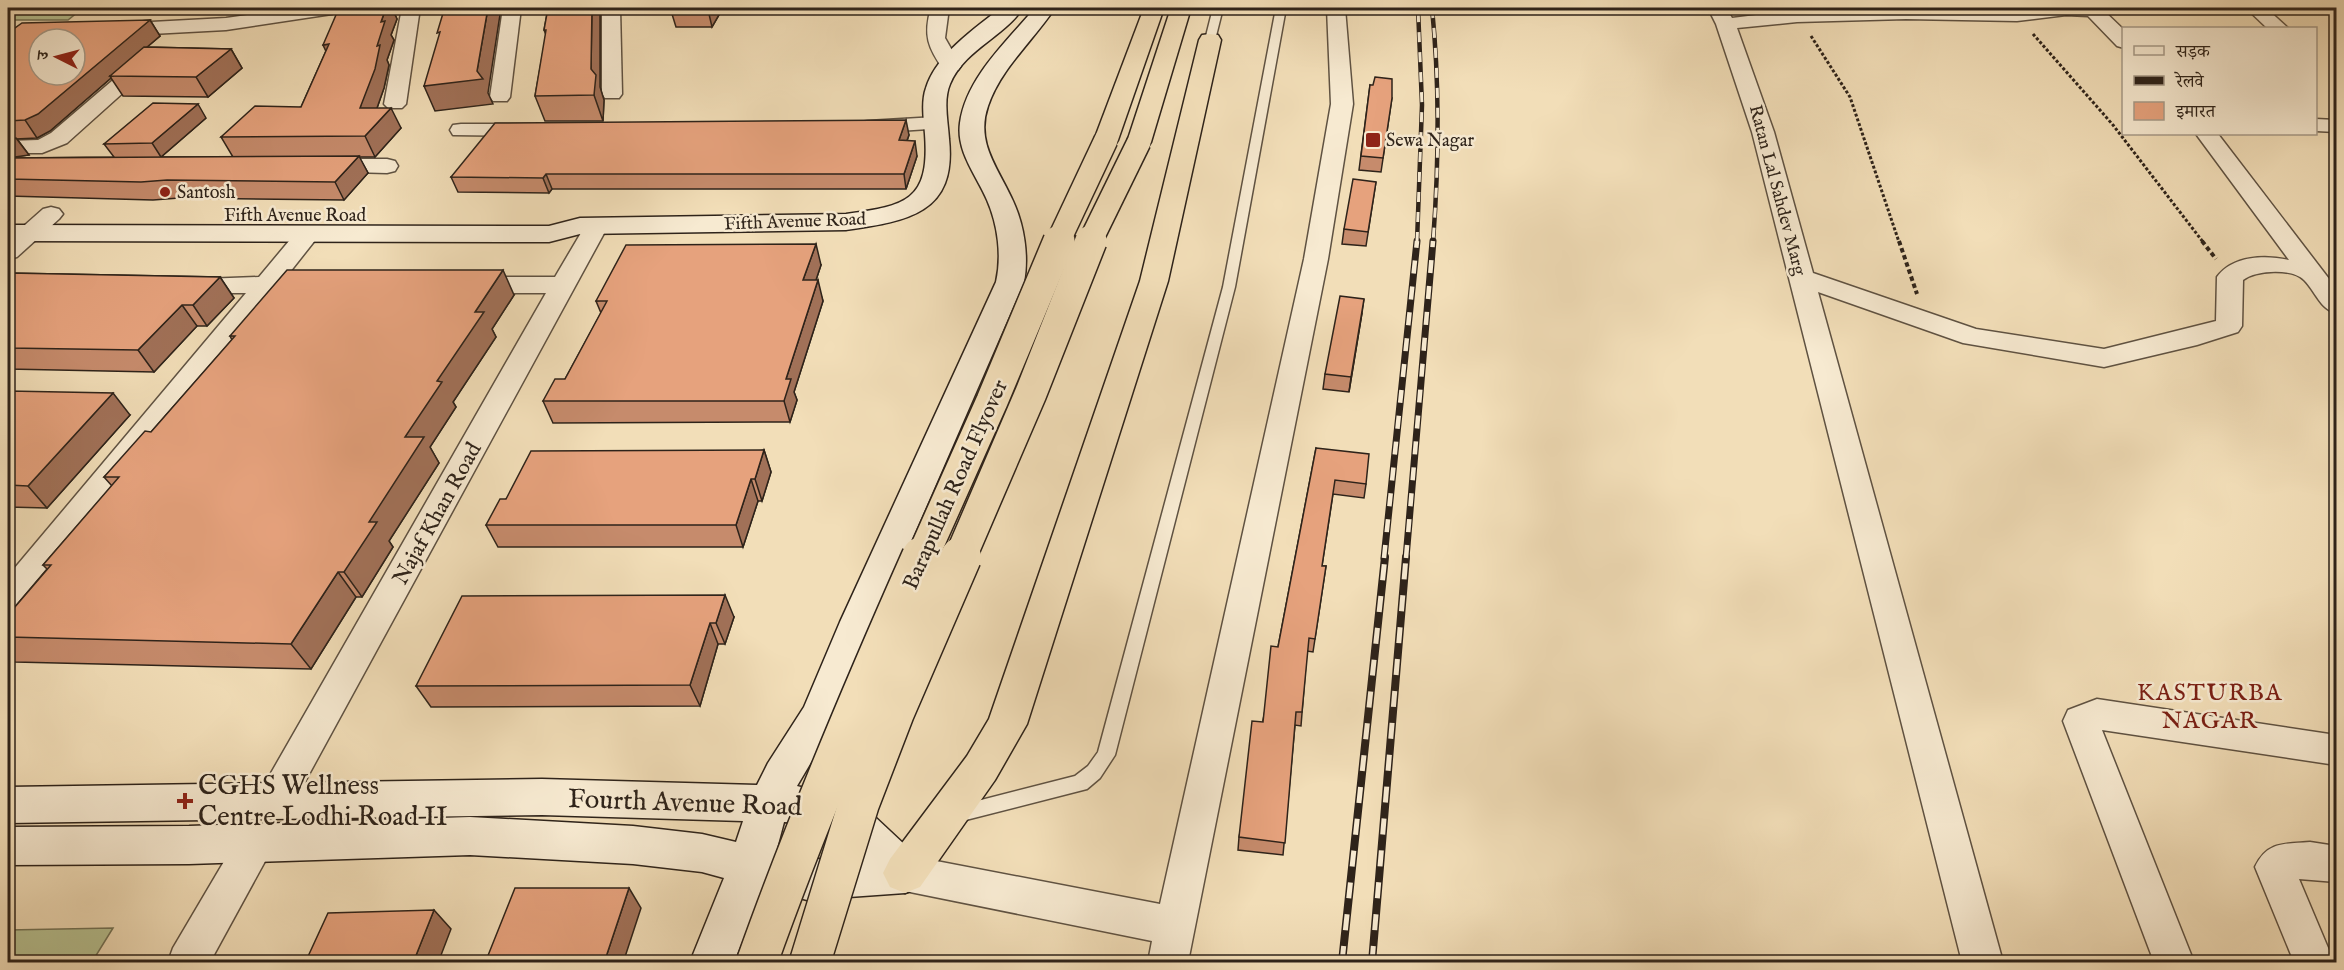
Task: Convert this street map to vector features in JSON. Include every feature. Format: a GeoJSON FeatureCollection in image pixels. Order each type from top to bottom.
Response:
{"type":"FeatureCollection","features":[{"type":"Feature","properties":{"kind":"highway","name":"Barapullah Road Flyover"},"geometry":{"type":"LineString","coordinates":[[810,963],[859,803],[894,712],[1031,393],[1083,257],[1123,141],[1154,8]]}},
{"type":"Feature","properties":{"kind":"highway","name":"Barapullah Road Flyover"},"geometry":{"type":"LineString","coordinates":[[757,963],[800,841],[858,701],[992,401],[1064,228],[1153,98],[1181,8]]}},
{"type":"Feature","properties":{"kind":"highway"},"geometry":{"type":"LineString","coordinates":[[905,873],[981,768],[1006,724],[1154,281],[1208,50],[1166,57]]}},
{"type":"Feature","properties":{"kind":"highway"},"geometry":{"type":"LineString","coordinates":[[1153,98],[1196,102]]}},
{"type":"Feature","properties":{"kind":"street"},"geometry":{"type":"LineString","coordinates":[[93,30],[185,27],[259,21],[332,8]]}},
{"type":"Feature","properties":{"kind":"street"},"geometry":{"type":"LineString","coordinates":[[395,104],[411,8]]}},
{"type":"Feature","properties":{"kind":"street"},"geometry":{"type":"LineString","coordinates":[[500,97],[512,8]]}},
{"type":"Feature","properties":{"kind":"street"},"geometry":{"type":"LineString","coordinates":[[611,8],[612,94]]}},
{"type":"Feature","properties":{"kind":"street"},"geometry":{"type":"LineString","coordinates":[[940,8],[934,30],[935,40],[938,50],[951,66]]}},
{"type":"Feature","properties":{"kind":"street","name":"Fifth Avenue Road"},"geometry":{"type":"LineString","coordinates":[[18,233],[549,234],[588,226],[846,222],[904,211],[924,199],[937,173],[934,101],[940,82],[951,66],[1013,8]]}},
{"type":"Feature","properties":{"kind":"street"},"geometry":{"type":"LineString","coordinates":[[712,963],[750,867],[769,803],[782,776],[820,716],[854,631],[1010,282],[1012,264],[1005,213],[984,173],[975,149],[971,125],[986,85],[1045,8]]}},
{"type":"Feature","properties":{"kind":"street"},"geometry":{"type":"LineString","coordinates":[[905,873],[1172,944],[1318,248],[1342,104],[1336,8]]}},
{"type":"Feature","properties":{"kind":"street"},"geometry":{"type":"LineString","coordinates":[[2255,8],[2277,27]]}},
{"type":"Feature","properties":{"kind":"street"},"geometry":{"type":"LineString","coordinates":[[1721,16],[1906,13],[2017,15],[2066,9],[2092,9],[2122,40]]}},
{"type":"Feature","properties":{"kind":"street","name":"Ratan Lal Sahdev Marg"},"geometry":{"type":"LineString","coordinates":[[1721,16],[1763,132],[1983,963]]}},
{"type":"Feature","properties":{"kind":"street"},"geometry":{"type":"LineString","coordinates":[[8,147],[42,146],[59,138],[185,27]]}},
{"type":"Feature","properties":{"kind":"street"},"geometry":{"type":"LineString","coordinates":[[843,127],[936,123]]}},
{"type":"Feature","properties":{"kind":"street"},"geometry":{"type":"LineString","coordinates":[[2317,125],[2337,126]]}},
{"type":"Feature","properties":{"kind":"street"},"geometry":{"type":"LineString","coordinates":[[461,130],[544,130]]}},
{"type":"Feature","properties":{"kind":"street"},"geometry":{"type":"LineString","coordinates":[[2208,135],[2337,305]]}},
{"type":"Feature","properties":{"kind":"street"},"geometry":{"type":"LineString","coordinates":[[304,166],[387,166]]}},
{"type":"Feature","properties":{"kind":"street"},"geometry":{"type":"LineString","coordinates":[[8,167],[43,167]]}},
{"type":"Feature","properties":{"kind":"street","name":"Fifth Avenue Road"},"geometry":{"type":"LineString","coordinates":[[8,214],[554,217],[588,226]]}},
{"type":"Feature","properties":{"kind":"street"},"geometry":{"type":"LineString","coordinates":[[8,252],[18,233],[51,214]]}},
{"type":"Feature","properties":{"kind":"street","name":"Najaf Khan Road"},"geometry":{"type":"LineString","coordinates":[[276,799],[564,285],[588,226]]}},
{"type":"Feature","properties":{"kind":"street"},"geometry":{"type":"LineString","coordinates":[[8,598],[309,234]]}},
{"type":"Feature","properties":{"kind":"street"},"geometry":{"type":"LineString","coordinates":[[1802,278],[1926,323],[1972,337],[2104,358],[2188,339],[2229,326],[2230,277],[2244,266],[2278,264],[2312,273]]}},
{"type":"Feature","properties":{"kind":"street"},"geometry":{"type":"LineString","coordinates":[[163,285],[341,285]]}},
{"type":"Feature","properties":{"kind":"street"},"geometry":{"type":"LineString","coordinates":[[445,285],[564,285]]}},
{"type":"Feature","properties":{"kind":"street"},"geometry":{"type":"LineString","coordinates":[[2174,963],[2081,721],[2097,714],[2337,750]]}},
{"type":"Feature","properties":{"kind":"street"},"geometry":{"type":"LineString","coordinates":[[774,963],[807,880],[823,810],[825,760],[820,716]]}},
{"type":"Feature","properties":{"kind":"street","name":"Fourth Avenue Road"},"geometry":{"type":"LineString","coordinates":[[8,805],[276,799],[542,797],[801,804],[844,815],[905,873]]}},
{"type":"Feature","properties":{"kind":"street","name":"Fourth Avenue Road"},"geometry":{"type":"LineString","coordinates":[[8,846],[256,843],[470,836],[633,845],[702,853],[807,880],[905,873]]}},
{"type":"Feature","properties":{"kind":"street"},"geometry":{"type":"LineString","coordinates":[[188,963],[256,843]]}},
{"type":"Feature","properties":{"kind":"street"},"geometry":{"type":"LineString","coordinates":[[2314,963],[2275,867],[2281,862],[2310,860],[2337,864]]}},
{"type":"Feature","properties":{"kind":"lane"},"geometry":{"type":"LineString","coordinates":[[1208,50],[1218,8]]}},
{"type":"Feature","properties":{"kind":"lane"},"geometry":{"type":"LineString","coordinates":[[943,818],[1080,783],[1094,772],[1106,755],[1229,287],[1256,156],[1281,8]]}},
{"type":"Feature","properties":{"kind":"path"},"geometry":{"type":"LineString","coordinates":[[8,19],[26,8]]}},
{"type":"Feature","properties":{"kind":"path"},"geometry":{"type":"LineString","coordinates":[[8,12],[19,13]]}},
{"type":"Feature","properties":{"kind":"path"},"geometry":{"type":"LineString","coordinates":[[2017,15],[2113,125],[2230,277]]}},
{"type":"Feature","properties":{"kind":"path"},"geometry":{"type":"LineString","coordinates":[[1797,16],[1850,97],[1926,323]]}},
{"type":"Feature","properties":{"kind":"green space"},"geometry":{"type":"Polygon","coordinates":[[[8,8],[83,8],[68,20],[8,20],[8,8]]]}},
{"type":"Feature","properties":{"kind":"green space"},"geometry":{"type":"Polygon","coordinates":[[[113,928],[92,962],[8,962],[8,930],[113,928]]]}},
{"type":"Feature","properties":{"kind":"building"},"geometry":{"type":"Polygon","coordinates":[[[339,8],[386,8],[381,22],[385,21],[377,46],[380,45],[375,69],[360,108],[391,108],[365,136],[221,137],[255,106],[301,107],[329,44],[323,45],[339,8]]]}},
{"type":"Feature","properties":{"kind":"building"},"geometry":{"type":"Polygon","coordinates":[[[441,8],[488,8],[477,71],[483,79],[424,86],[440,32],[437,33],[444,10],[440,11],[441,8]]]}},
{"type":"Feature","properties":{"kind":"building"},"geometry":{"type":"Polygon","coordinates":[[[548,8],[592,8],[591,69],[596,75],[594,95],[535,96],[548,8]]]}},
{"type":"Feature","properties":{"kind":"building"},"geometry":{"type":"Polygon","coordinates":[[[676,8],[712,8],[709,14],[672,14],[676,8]]]}},
{"type":"Feature","properties":{"kind":"building"},"geometry":{"type":"Polygon","coordinates":[[[150,20],[87,73],[87,27],[27,27],[27,87],[70,87],[38,114],[25,120],[8,121],[8,33],[22,23],[150,20]]]}},
{"type":"Feature","properties":{"kind":"building"},"geometry":{"type":"Polygon","coordinates":[[[144,47],[231,49],[196,77],[110,76],[144,47]]]}},
{"type":"Feature","properties":{"kind":"building"},"geometry":{"type":"Polygon","coordinates":[[[1375,77],[1392,79],[1392,98],[1383,158],[1361,156],[1370,85],[1373,85],[1375,77]]]}},
{"type":"Feature","properties":{"kind":"building"},"geometry":{"type":"Polygon","coordinates":[[[153,103],[198,104],[152,143],[104,144],[153,103]]]}},
{"type":"Feature","properties":{"kind":"building"},"geometry":{"type":"Polygon","coordinates":[[[906,120],[899,140],[915,141],[904,174],[546,174],[543,178],[451,177],[495,123],[906,120]]]}},
{"type":"Feature","properties":{"kind":"building"},"geometry":{"type":"Polygon","coordinates":[[[359,156],[335,182],[8,179],[8,158],[359,156]]]}},
{"type":"Feature","properties":{"kind":"building"},"geometry":{"type":"Polygon","coordinates":[[[1353,179],[1376,182],[1368,232],[1344,229],[1353,179]]]}},
{"type":"Feature","properties":{"kind":"building"},"geometry":{"type":"Polygon","coordinates":[[[816,244],[803,280],[818,280],[786,379],[791,379],[784,401],[543,401],[555,379],[565,379],[607,301],[596,301],[626,245],[816,244]]]}},
{"type":"Feature","properties":{"kind":"building"},"geometry":{"type":"Polygon","coordinates":[[[287,270],[503,270],[475,312],[484,312],[437,381],[442,382],[405,437],[424,437],[369,522],[377,522],[344,572],[338,572],[291,644],[8,637],[8,615],[51,565],[43,565],[119,477],[104,477],[145,431],[151,432],[235,336],[230,336],[287,270]]]}},
{"type":"Feature","properties":{"kind":"building"},"geometry":{"type":"Polygon","coordinates":[[[8,273],[220,277],[193,305],[182,305],[138,350],[8,348],[8,273]]]}},
{"type":"Feature","properties":{"kind":"building"},"geometry":{"type":"Polygon","coordinates":[[[1340,296],[1364,299],[1351,377],[1325,374],[1340,296]]]}},
{"type":"Feature","properties":{"kind":"building"},"geometry":{"type":"Polygon","coordinates":[[[8,391],[113,393],[28,486],[8,485],[8,391]]]}},
{"type":"Feature","properties":{"kind":"building"},"geometry":{"type":"Polygon","coordinates":[[[1316,448],[1369,454],[1366,484],[1335,480],[1322,566],[1326,566],[1315,639],[1309,638],[1302,712],[1296,712],[1285,843],[1239,837],[1252,721],[1263,722],[1271,646],[1278,647],[1316,448]]]}},
{"type":"Feature","properties":{"kind":"building"},"geometry":{"type":"Polygon","coordinates":[[[764,450],[755,479],[751,479],[736,525],[486,525],[500,499],[506,499],[531,451],[764,450]]]}},
{"type":"Feature","properties":{"kind":"building"},"geometry":{"type":"Polygon","coordinates":[[[725,595],[716,623],[710,623],[690,685],[416,686],[462,596],[725,595]]]}},
{"type":"Feature","properties":{"kind":"building"},"geometry":{"type":"Polygon","coordinates":[[[515,888],[629,888],[604,963],[485,963],[515,888]]]}},
{"type":"Feature","properties":{"kind":"building"},"geometry":{"type":"Polygon","coordinates":[[[434,910],[413,963],[305,963],[328,913],[434,910]]]}},
{"type":"Feature","properties":{"kind":"railway"},"geometry":{"type":"LineString","coordinates":[[1417,242],[1422,105],[1418,8]]}},
{"type":"Feature","properties":{"kind":"railway"},"geometry":{"type":"LineString","coordinates":[[1432,8],[1438,125],[1433,242]]}},
{"type":"Feature","properties":{"kind":"railway"},"geometry":{"type":"LineString","coordinates":[[1384,558],[1417,241]]}},
{"type":"Feature","properties":{"kind":"railway"},"geometry":{"type":"LineString","coordinates":[[1406,558],[1433,241]]}},
{"type":"Feature","properties":{"kind":"railway"},"geometry":{"type":"LineString","coordinates":[[1342,962],[1385,557]]}},
{"type":"Feature","properties":{"kind":"railway"},"geometry":{"type":"LineString","coordinates":[[1372,962],[1406,557]]}},
{"type":"Feature","properties":{"kind":"place","name":"Sewa Nagar"},"geometry":{"type":"Point","coordinates":[1373,140]}},
{"type":"Feature","properties":{"kind":"place","name":"Santosh"},"geometry":{"type":"Point","coordinates":[165,192]}},
{"type":"Feature","properties":{"kind":"place","name":"CGHS Wellness Centre Lodhi Road II"},"geometry":{"type":"Point","coordinates":[185,801]}},
{"type":"Feature","properties":{"kind":"district","name":"KASTURBA NAGAR"},"geometry":{"type":"Point","coordinates":[2210,706]}}]}
